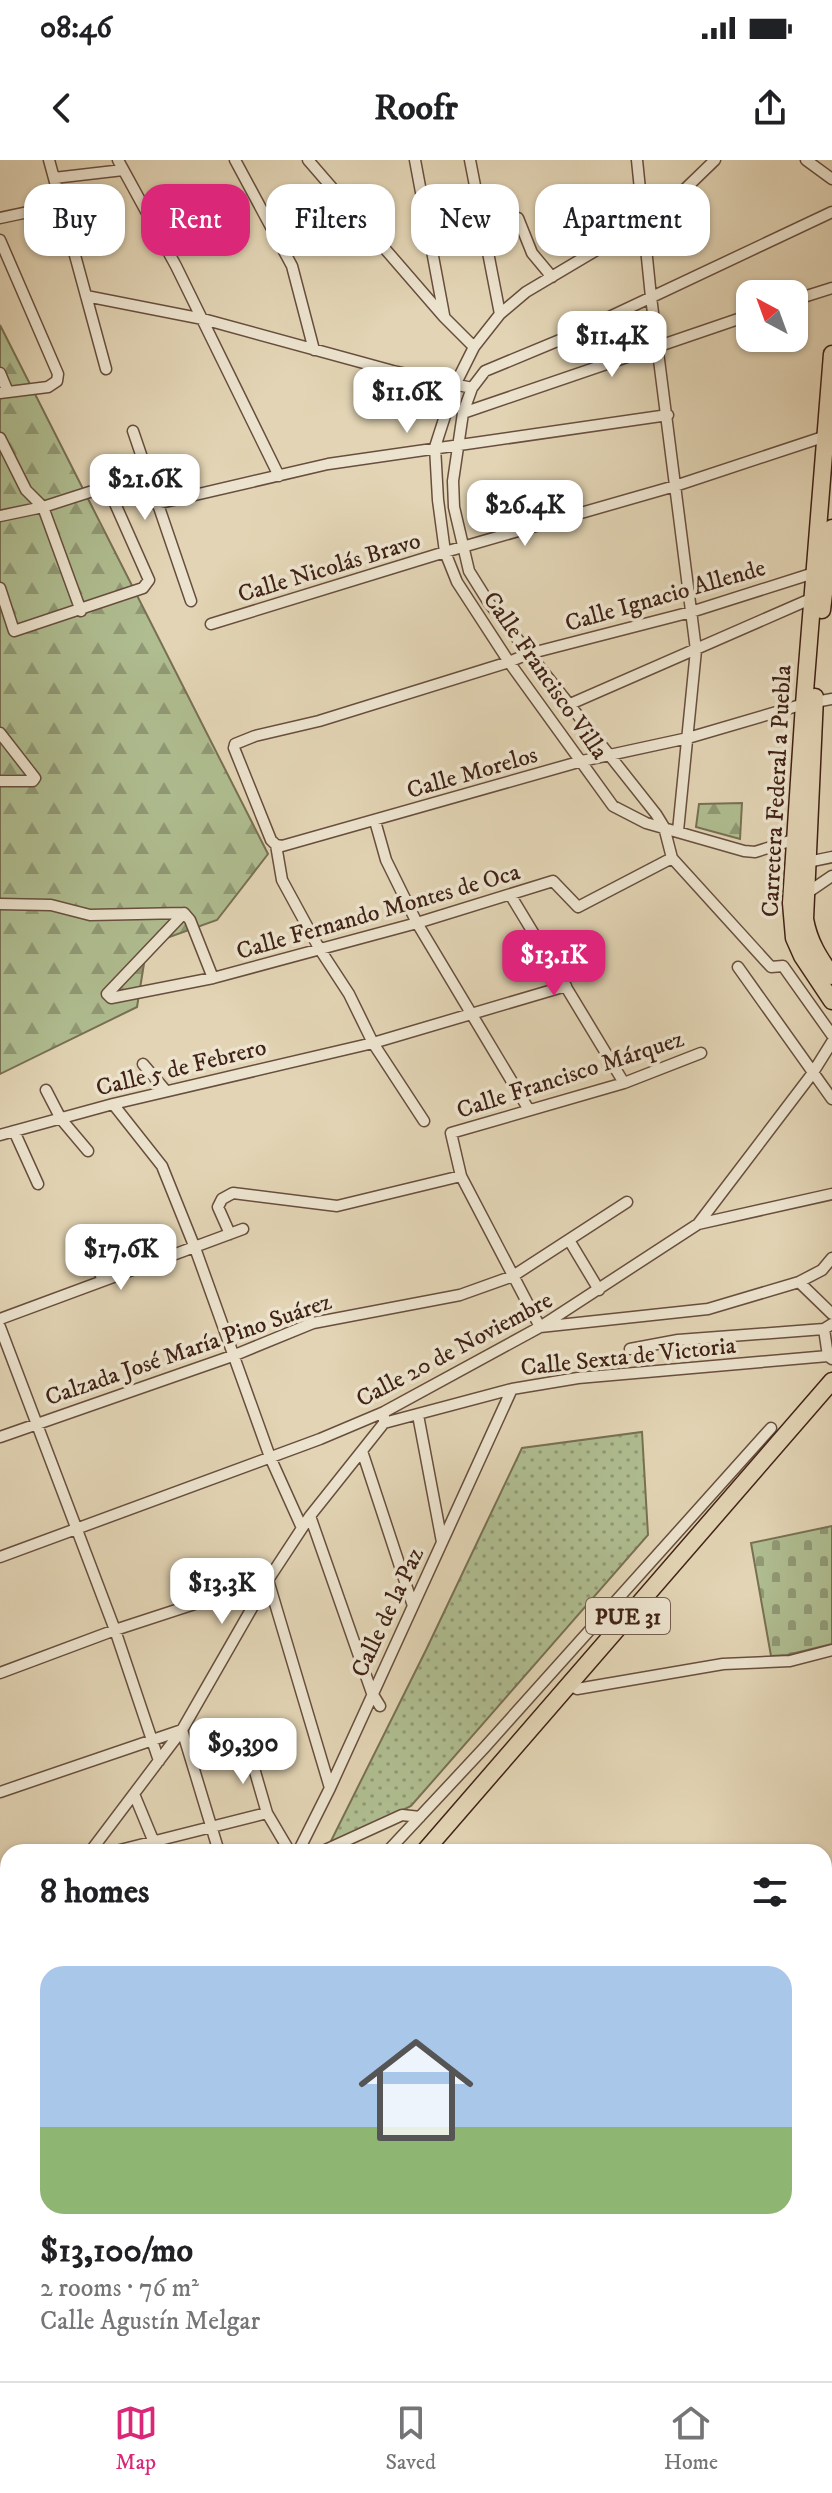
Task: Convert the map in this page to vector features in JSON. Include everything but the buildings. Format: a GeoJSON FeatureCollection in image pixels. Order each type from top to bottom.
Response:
{"type":"FeatureCollection","features":[{"type":"Feature","properties":{"kind":"main road"},"geometry":{"type":"LineString","coordinates":[[825,570],[832,354]]}},
{"type":"Feature","properties":{"kind":"main road"},"geometry":{"type":"LineString","coordinates":[[825,570],[832,528]]}},
{"type":"Feature","properties":{"kind":"main road","name":"Carretera Federal a Puebla"},"geometry":{"type":"LineString","coordinates":[[802,863],[796,839],[825,570]]}},
{"type":"Feature","properties":{"kind":"main road","name":"Carretera Federal a Puebla"},"geometry":{"type":"LineString","coordinates":[[809,703],[798,895],[808,936],[808,953],[832,1001]]}},
{"type":"Feature","properties":{"kind":"main road","name":"Carretera Federal a Puebla"},"geometry":{"type":"LineString","coordinates":[[808,953],[832,976]]}},
{"type":"Feature","properties":{"kind":"main road","name":"PUE 31"},"geometry":{"type":"LineString","coordinates":[[441,1844],[832,1381]]}},
{"type":"Feature","properties":{"kind":"main road","name":"PUE 31"},"geometry":{"type":"LineString","coordinates":[[431,1844],[539,1718],[572,1687],[832,1397]]}},
{"type":"Feature","properties":{"kind":"street"},"geometry":{"type":"LineString","coordinates":[[49,160],[56,184]]}},
{"type":"Feature","properties":{"kind":"street"},"geometry":{"type":"LineString","coordinates":[[235,160],[292,266],[314,350]]}},
{"type":"Feature","properties":{"kind":"street"},"geometry":{"type":"LineString","coordinates":[[308,160],[444,317],[474,347]]}},
{"type":"Feature","properties":{"kind":"street"},"geometry":{"type":"LineString","coordinates":[[415,160],[444,317]]}},
{"type":"Feature","properties":{"kind":"street"},"geometry":{"type":"LineString","coordinates":[[470,160],[500,314]]}},
{"type":"Feature","properties":{"kind":"street"},"geometry":{"type":"LineString","coordinates":[[637,160],[640,184]]}},
{"type":"Feature","properties":{"kind":"street","name":"Calle Francisco Villa"},"geometry":{"type":"LineString","coordinates":[[690,184],[715,160]]}},
{"type":"Feature","properties":{"kind":"street"},"geometry":{"type":"LineString","coordinates":[[806,160],[832,179]]}},
{"type":"Feature","properties":{"kind":"street"},"geometry":{"type":"LineString","coordinates":[[54,178],[121,165],[203,319],[279,476]]}},
{"type":"Feature","properties":{"kind":"street"},"geometry":{"type":"LineString","coordinates":[[86,296],[203,319],[314,350],[472,388],[485,371],[567,337],[832,212]]}},
{"type":"Feature","properties":{"kind":"street"},"geometry":{"type":"LineString","coordinates":[[0,218],[24,213]]}},
{"type":"Feature","properties":{"kind":"street"},"geometry":{"type":"LineString","coordinates":[[519,220],[532,253],[552,277]]}},
{"type":"Feature","properties":{"kind":"street"},"geometry":{"type":"LineString","coordinates":[[0,373],[4,393],[48,387],[57,381],[58,374],[1,246]]}},
{"type":"Feature","properties":{"kind":"street"},"geometry":{"type":"LineString","coordinates":[[75,256],[106,369]]}},
{"type":"Feature","properties":{"kind":"street","name":"Calle Francisco Villa"},"geometry":{"type":"LineString","coordinates":[[587,256],[526,292],[500,314],[474,347],[455,385],[435,447],[445,552],[457,582],[509,662],[613,806],[646,823],[755,852],[796,839]]}},
{"type":"Feature","properties":{"kind":"street"},"geometry":{"type":"LineString","coordinates":[[648,256],[696,650],[678,831]]}},
{"type":"Feature","properties":{"kind":"street"},"geometry":{"type":"LineString","coordinates":[[808,296],[832,288]]}},
{"type":"Feature","properties":{"kind":"street"},"geometry":{"type":"LineString","coordinates":[[463,413],[736,320]]}},
{"type":"Feature","properties":{"kind":"street","name":"Calle Francisco Villa"},"geometry":{"type":"LineString","coordinates":[[472,388],[463,413],[453,481],[454,507],[469,571],[489,603],[664,827]]}},
{"type":"Feature","properties":{"kind":"street"},"geometry":{"type":"LineString","coordinates":[[156,504],[328,464],[668,415]]}},
{"type":"Feature","properties":{"kind":"street"},"geometry":{"type":"LineString","coordinates":[[133,431],[191,601]]}},
{"type":"Feature","properties":{"kind":"street","name":"Calle Nicolás Bravo"},"geometry":{"type":"LineString","coordinates":[[211,624],[675,486],[829,435]]}},
{"type":"Feature","properties":{"kind":"street"},"geometry":{"type":"LineString","coordinates":[[0,438],[26,490],[43,507],[81,611]]}},
{"type":"Feature","properties":{"kind":"street"},"geometry":{"type":"LineString","coordinates":[[0,516],[43,507],[102,488],[109,490],[149,580],[143,588],[14,631],[0,588]]}},
{"type":"Feature","properties":{"kind":"street","name":"Calle Ignacio Allende"},"geometry":{"type":"LineString","coordinates":[[276,845],[234,746],[255,736],[319,721],[528,654],[691,612],[825,570]]}},
{"type":"Feature","properties":{"kind":"street"},"geometry":{"type":"LineString","coordinates":[[568,705],[822,594],[832,608]]}},
{"type":"Feature","properties":{"kind":"street","name":"Calle Morelos"},"geometry":{"type":"LineString","coordinates":[[276,845],[375,821],[582,761],[688,738],[832,699]]}},
{"type":"Feature","properties":{"kind":"street"},"geometry":{"type":"LineString","coordinates":[[0,733],[35,778],[33,781],[0,781]]}},
{"type":"Feature","properties":{"kind":"street"},"geometry":{"type":"LineString","coordinates":[[375,821],[386,860],[417,923],[529,1110]]}},
{"type":"Feature","properties":{"kind":"street"},"geometry":{"type":"LineString","coordinates":[[664,827],[672,858],[771,967],[783,966],[808,953]]}},
{"type":"Feature","properties":{"kind":"street"},"geometry":{"type":"LineString","coordinates":[[276,845],[282,880],[319,948],[349,994],[373,1043],[424,1121]]}},
{"type":"Feature","properties":{"kind":"street"},"geometry":{"type":"LineString","coordinates":[[802,863],[832,857]]}},
{"type":"Feature","properties":{"kind":"street","name":"Calle Fernando Montes de Oca"},"geometry":{"type":"LineString","coordinates":[[184,913],[108,996],[213,978],[417,923],[553,881],[578,907],[672,858]]}},
{"type":"Feature","properties":{"kind":"street"},"geometry":{"type":"LineString","coordinates":[[798,895],[832,876]]}},
{"type":"Feature","properties":{"kind":"street"},"geometry":{"type":"LineString","coordinates":[[511,896],[624,1083]]}},
{"type":"Feature","properties":{"kind":"street"},"geometry":{"type":"LineString","coordinates":[[0,904],[51,905],[90,915],[184,913],[190,920],[213,978]]}},
{"type":"Feature","properties":{"kind":"street"},"geometry":{"type":"LineString","coordinates":[[783,966],[832,1035]]}},
{"type":"Feature","properties":{"kind":"street"},"geometry":{"type":"LineString","coordinates":[[738,967],[832,1099]]}},
{"type":"Feature","properties":{"kind":"street","name":"Calle 5 de Febrero"},"geometry":{"type":"LineString","coordinates":[[0,1135],[113,1104],[373,1043],[566,986]]}},
{"type":"Feature","properties":{"kind":"street","name":"Calle 20 de Noviembre"},"geometry":{"type":"LineString","coordinates":[[0,1557],[384,1418],[540,1327],[698,1224],[812,1074],[832,1042]]}},
{"type":"Feature","properties":{"kind":"street","name":"Calle Francisco Márquez"},"geometry":{"type":"LineString","coordinates":[[461,1176],[451,1133],[624,1083],[701,1053]]}},
{"type":"Feature","properties":{"kind":"street"},"geometry":{"type":"LineString","coordinates":[[143,1064],[166,1091]]}},
{"type":"Feature","properties":{"kind":"street"},"geometry":{"type":"LineString","coordinates":[[46,1090],[61,1119],[88,1151]]}},
{"type":"Feature","properties":{"kind":"street"},"geometry":{"type":"LineString","coordinates":[[113,1104],[162,1166],[235,1355],[270,1457],[302,1528]]}},
{"type":"Feature","properties":{"kind":"street"},"geometry":{"type":"LineString","coordinates":[[14,1131],[38,1184]]}},
{"type":"Feature","properties":{"kind":"street"},"geometry":{"type":"LineString","coordinates":[[230,1234],[218,1207],[222,1199],[233,1193],[337,1206],[461,1176],[540,1327],[708,1309],[799,1282],[822,1270],[832,1258]]}},
{"type":"Feature","properties":{"kind":"street"},"geometry":{"type":"LineString","coordinates":[[698,1224],[832,1194]]}},
{"type":"Feature","properties":{"kind":"street","name":"Calzada José María Pino Suárez"},"geometry":{"type":"LineString","coordinates":[[0,1437],[235,1355],[313,1323],[460,1295],[513,1276],[627,1202]]}},
{"type":"Feature","properties":{"kind":"street"},"geometry":{"type":"LineString","coordinates":[[0,1319],[243,1229]]}},
{"type":"Feature","properties":{"kind":"street"},"geometry":{"type":"LineString","coordinates":[[82,1234],[103,1280]]}},
{"type":"Feature","properties":{"kind":"street"},"geometry":{"type":"LineString","coordinates":[[569,1240],[599,1290]]}},
{"type":"Feature","properties":{"kind":"street"},"geometry":{"type":"LineString","coordinates":[[799,1282],[832,1314]]}},
{"type":"Feature","properties":{"kind":"street"},"geometry":{"type":"LineString","coordinates":[[630,1349],[678,1340],[828,1326],[830,1358]]}},
{"type":"Feature","properties":{"kind":"street"},"geometry":{"type":"LineString","coordinates":[[0,1327],[115,1630],[159,1761]]}},
{"type":"Feature","properties":{"kind":"street","name":"Calle Sexta de Victoria"},"geometry":{"type":"LineString","coordinates":[[384,1418],[418,1415],[512,1389],[578,1378],[830,1358]]}},
{"type":"Feature","properties":{"kind":"street","name":"Calle de la Paz"},"geometry":{"type":"LineString","coordinates":[[302,1844],[512,1389]]}},
{"type":"Feature","properties":{"kind":"street"},"geometry":{"type":"LineString","coordinates":[[418,1415],[442,1542]]}},
{"type":"Feature","properties":{"kind":"street"},"geometry":{"type":"LineString","coordinates":[[97,1844],[182,1730],[268,1580],[310,1516],[384,1418]]}},
{"type":"Feature","properties":{"kind":"street"},"geometry":{"type":"LineString","coordinates":[[395,1844],[771,1428]]}},
{"type":"Feature","properties":{"kind":"street"},"geometry":{"type":"LineString","coordinates":[[362,1451],[413,1606]]}},
{"type":"Feature","properties":{"kind":"street"},"geometry":{"type":"LineString","coordinates":[[310,1516],[372,1693],[380,1706]]}},
{"type":"Feature","properties":{"kind":"street"},"geometry":{"type":"LineString","coordinates":[[0,1673],[115,1630],[268,1580]]}},
{"type":"Feature","properties":{"kind":"street"},"geometry":{"type":"LineString","coordinates":[[268,1580],[330,1788]]}},
{"type":"Feature","properties":{"kind":"street"},"geometry":{"type":"LineString","coordinates":[[572,1687],[723,1664],[790,1661],[832,1650]]}},
{"type":"Feature","properties":{"kind":"street"},"geometry":{"type":"LineString","coordinates":[[523,1704],[539,1718]]}},
{"type":"Feature","properties":{"kind":"street"},"geometry":{"type":"LineString","coordinates":[[0,1792],[182,1730]]}},
{"type":"Feature","properties":{"kind":"street"},"geometry":{"type":"LineString","coordinates":[[182,1730],[217,1844]]}},
{"type":"Feature","properties":{"kind":"street"},"geometry":{"type":"LineString","coordinates":[[249,1751],[267,1813],[285,1844]]}},
{"type":"Feature","properties":{"kind":"street"},"geometry":{"type":"LineString","coordinates":[[134,1794],[155,1844]]}},
{"type":"Feature","properties":{"kind":"street"},"geometry":{"type":"LineString","coordinates":[[165,1844],[267,1813]]}},
{"type":"Feature","properties":{"kind":"street"},"geometry":{"type":"LineString","coordinates":[[339,1844],[402,1815],[420,1817]]}},
{"type":"Feature","properties":{"kind":"green space"},"geometry":{"type":"Polygon","coordinates":[[[0,325],[268,854],[217,920],[147,945],[137,1007],[0,1074],[0,325]]]}},
{"type":"Feature","properties":{"kind":"green space"},"geometry":{"type":"Polygon","coordinates":[[[742,803],[740,839],[696,827],[699,804],[742,803]]]}},
{"type":"Feature","properties":{"kind":"green space"},"geometry":{"type":"Polygon","coordinates":[[[642,1432],[648,1535],[411,1806],[329,1844],[426,1650],[522,1448],[642,1432]]]}},
{"type":"Feature","properties":{"kind":"green space"},"geometry":{"type":"Polygon","coordinates":[[[832,1526],[832,1644],[771,1656],[751,1543],[832,1526]]]}}]}
